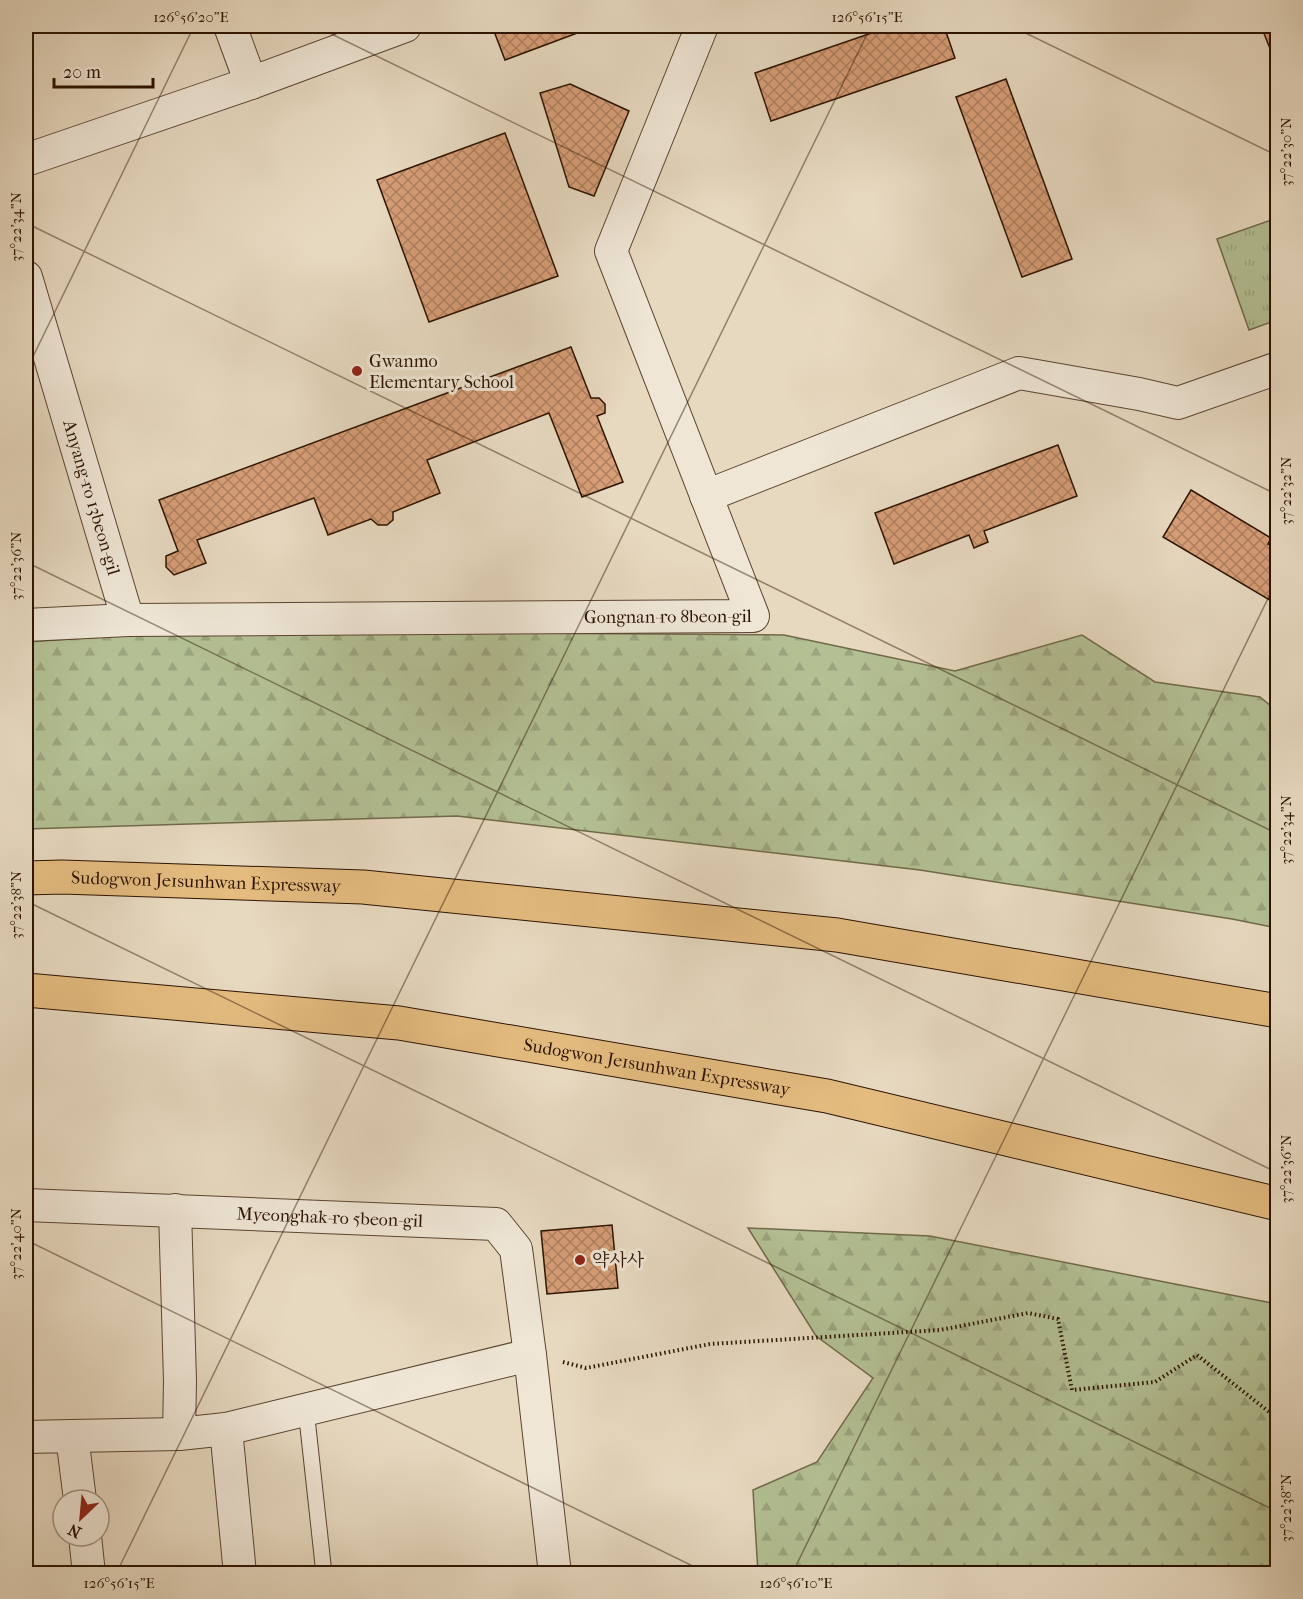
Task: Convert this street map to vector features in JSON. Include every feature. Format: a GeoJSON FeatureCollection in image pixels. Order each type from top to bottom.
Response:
{"type":"FeatureCollection","features":[{"type":"Feature","properties":{"kind":"highway","name":"Sudogwon Je1sunhwan Expressway"},"geometry":{"type":"LineString","coordinates":[[26,878],[62,877],[363,887],[837,935],[1278,1011]]}},
{"type":"Feature","properties":{"kind":"highway","name":"Sudogwon Je1sunhwan Expressway"},"geometry":{"type":"LineString","coordinates":[[26,990],[399,1023],[781,1088],[827,1096],[1278,1204]]}},
{"type":"Feature","properties":{"kind":"street"},"geometry":{"type":"LineString","coordinates":[[230,26],[251,83]]}},
{"type":"Feature","properties":{"kind":"street"},"geometry":{"type":"LineString","coordinates":[[26,160],[251,83],[405,26]]}},
{"type":"Feature","properties":{"kind":"street","name":"Gongnan-ro 8beon-gil"},"geometry":{"type":"LineString","coordinates":[[128,620],[753,616],[612,251],[702,26]]}},
{"type":"Feature","properties":{"kind":"street","name":"Anyang-ro 13beon-gil"},"geometry":{"type":"LineString","coordinates":[[26,277],[128,620]]}},
{"type":"Feature","properties":{"kind":"street"},"geometry":{"type":"LineString","coordinates":[[706,496],[1019,373],[1178,403],[1278,368]]}},
{"type":"Feature","properties":{"kind":"street"},"geometry":{"type":"LineString","coordinates":[[26,625],[128,620]]}},
{"type":"Feature","properties":{"kind":"street","name":"Myeonghak-ro 5beon-gil"},"geometry":{"type":"LineString","coordinates":[[26,1205],[496,1224],[516,1249],[555,1574]]}},
{"type":"Feature","properties":{"kind":"street"},"geometry":{"type":"LineString","coordinates":[[175,1210],[180,1381],[179,1434]]}},
{"type":"Feature","properties":{"kind":"street"},"geometry":{"type":"LineString","coordinates":[[26,1437],[179,1434],[226,1429],[530,1355]]}},
{"type":"Feature","properties":{"kind":"street"},"geometry":{"type":"LineString","coordinates":[[226,1429],[240,1574]]}},
{"type":"Feature","properties":{"kind":"street"},"geometry":{"type":"LineString","coordinates":[[72,1436],[78,1488]]}},
{"type":"Feature","properties":{"kind":"street"},"geometry":{"type":"LineString","coordinates":[[86,1548],[89,1574]]}},
{"type":"Feature","properties":{"kind":"lane"},"geometry":{"type":"LineString","coordinates":[[306,1409],[324,1574]]}},
{"type":"Feature","properties":{"kind":"path"},"geometry":{"type":"LineString","coordinates":[[530,1355],[550,1340],[563,1362],[586,1368],[710,1344],[940,1330],[1028,1313],[1058,1319],[1072,1390],[1155,1382],[1197,1355],[1278,1419]]}},
{"type":"Feature","properties":{"kind":"green space"},"geometry":{"type":"Polygon","coordinates":[[[1277,218],[1277,320],[1249,330],[1217,239],[1277,218]]]}},
{"type":"Feature","properties":{"kind":"green space"},"geometry":{"type":"Polygon","coordinates":[[[147,634],[784,635],[955,671],[1082,635],[1155,682],[1260,697],[1277,711],[1277,928],[920,870],[457,816],[26,829],[26,642],[147,634]]]}},
{"type":"Feature","properties":{"kind":"green space"},"geometry":{"type":"Polygon","coordinates":[[[748,1228],[930,1236],[1277,1304],[1277,1573],[758,1573],[753,1490],[817,1462],[873,1378],[816,1336],[748,1228]]]}},
{"type":"Feature","properties":{"kind":"building"},"geometry":{"type":"Polygon","coordinates":[[[492,26],[596,26],[505,60],[492,26]]]}},
{"type":"Feature","properties":{"kind":"building"},"geometry":{"type":"Polygon","coordinates":[[[892,26],[944,26],[955,58],[771,121],[755,73],[892,26]]]}},
{"type":"Feature","properties":{"kind":"building"},"geometry":{"type":"Polygon","coordinates":[[[1261,26],[1278,26],[1278,66],[1277,66],[1261,26]]]}},
{"type":"Feature","properties":{"kind":"building"},"geometry":{"type":"Polygon","coordinates":[[[1006,79],[1072,259],[1022,277],[956,97],[1006,79]]]}},
{"type":"Feature","properties":{"kind":"building"},"geometry":{"type":"Polygon","coordinates":[[[570,84],[629,111],[594,196],[569,187],[540,93],[570,84]]]}},
{"type":"Feature","properties":{"kind":"building"},"geometry":{"type":"Polygon","coordinates":[[[505,133],[558,276],[429,322],[377,180],[505,133]]]}},
{"type":"Feature","properties":{"kind":"building"},"geometry":{"type":"Polygon","coordinates":[[[571,347],[591,398],[599,398],[605,404],[605,413],[597,416],[623,482],[582,497],[549,413],[427,460],[440,493],[393,512],[393,520],[387,525],[378,525],[371,519],[328,535],[314,498],[197,540],[206,563],[174,575],[166,567],[166,556],[178,551],[159,500],[571,347]]]}},
{"type":"Feature","properties":{"kind":"building"},"geometry":{"type":"Polygon","coordinates":[[[1058,445],[1077,496],[984,531],[988,542],[974,548],[969,535],[894,564],[875,513],[1058,445]]]}},
{"type":"Feature","properties":{"kind":"building"},"geometry":{"type":"Polygon","coordinates":[[[1191,490],[1271,538],[1268,544],[1278,550],[1278,605],[1163,537],[1191,490]]]}},
{"type":"Feature","properties":{"kind":"building","name":"약사사"},"geometry":{"type":"Polygon","coordinates":[[[612,1225],[618,1288],[547,1294],[541,1231],[612,1225]]]}},
{"type":"Feature","properties":{"kind":"place","name":"Gwanmo Elementary School"},"geometry":{"type":"Point","coordinates":[357,371]}},
{"type":"Feature","properties":{"kind":"place","name":"약사사"},"geometry":{"type":"Point","coordinates":[580,1260]}}]}
